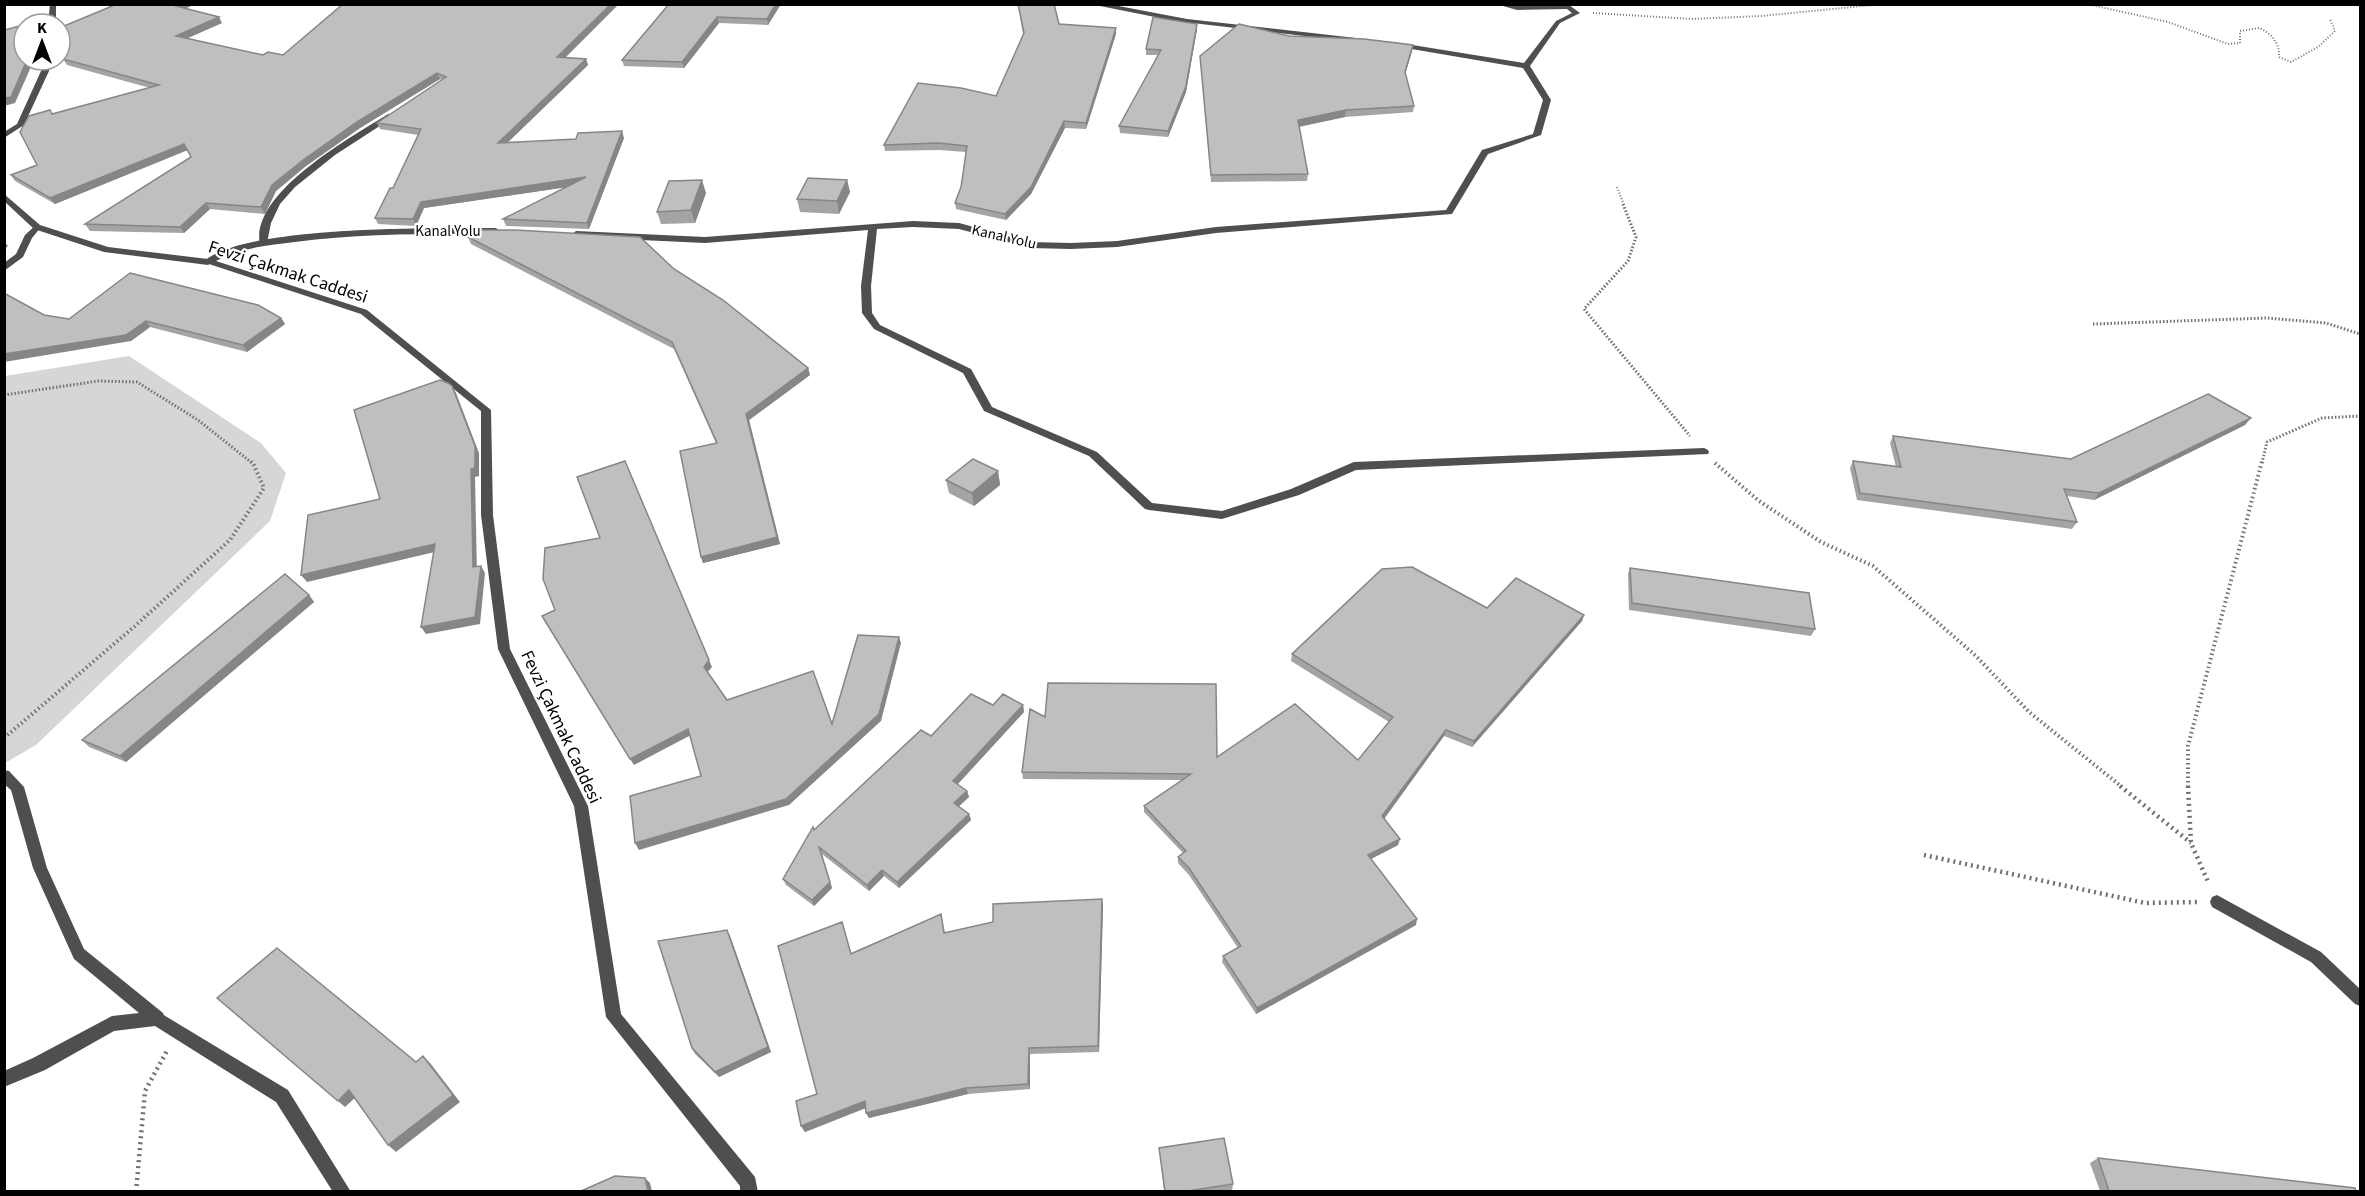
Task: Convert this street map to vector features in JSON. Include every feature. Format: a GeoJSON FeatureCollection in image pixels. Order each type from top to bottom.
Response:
{"type":"FeatureCollection","features":[{"type":"Feature","properties":{"kind":"street"},"geometry":{"type":"LineString","coordinates":[[1093,4],[1186,21],[1395,43],[1473,54],[1527,66],[1557,22],[1577,13],[1569,7],[1517,9],[1499,4]]}},
{"type":"Feature","properties":{"kind":"street","name":"Kanal Yolu"},"geometry":{"type":"LineString","coordinates":[[565,233],[705,240],[914,224],[959,226],[1029,245],[1071,246],[1117,244],[1216,230],[1449,212],[1485,153],[1536,135],[1546,100],[1527,66]]}},
{"type":"Feature","properties":{"kind":"street"},"geometry":{"type":"LineString","coordinates":[[4,136],[20,125],[45,72]]}},
{"type":"Feature","properties":{"kind":"street"},"geometry":{"type":"LineString","coordinates":[[263,243],[268,217],[281,198],[300,179],[329,156],[397,112]]}},
{"type":"Feature","properties":{"kind":"street","name":"Fevzi Çakmak Caddesi"},"geometry":{"type":"LineString","coordinates":[[4,196],[37,227],[106,250],[208,262],[364,312],[486,410],[486,515],[504,649],[581,806],[614,1017],[748,1183],[749,1191]]}},
{"type":"Feature","properties":{"kind":"street"},"geometry":{"type":"LineString","coordinates":[[4,268],[21,255],[28,237],[37,227]]}},
{"type":"Feature","properties":{"kind":"street"},"geometry":{"type":"LineString","coordinates":[[873,228],[866,285],[867,313],[877,327],[967,371],[988,409],[1094,454],[1149,506],[1222,515],[1295,492],[1354,466],[1704,452]]}},
{"type":"Feature","properties":{"kind":"street","name":"Kanal Yolu"},"geometry":{"type":"LineString","coordinates":[[208,262],[223,253],[263,243],[316,236],[390,231],[507,231]]}},
{"type":"Feature","properties":{"kind":"street"},"geometry":{"type":"LineString","coordinates":[[4,775],[17,787],[40,868],[79,954],[156,1018],[282,1096],[343,1191]]}},
{"type":"Feature","properties":{"kind":"street"},"geometry":{"type":"LineString","coordinates":[[2217,902],[2316,957],[2361,999]]}},
{"type":"Feature","properties":{"kind":"street"},"geometry":{"type":"LineString","coordinates":[[4,1079],[39,1064],[112,1024],[156,1018]]}},
{"type":"Feature","properties":{"kind":"path"},"geometry":{"type":"LineString","coordinates":[[1577,13],[1692,19],[1761,16],[1883,4]]}},
{"type":"Feature","properties":{"kind":"path"},"geometry":{"type":"LineString","coordinates":[[2087,4],[2168,22],[2228,44],[2240,43],[2240,31],[2247,28],[2260,28],[2277,43],[2281,51],[2279,57],[2291,62],[2318,47],[2335,31],[2330,19]]}},
{"type":"Feature","properties":{"kind":"path"},"geometry":{"type":"LineString","coordinates":[[1617,187],[1636,237],[1628,261],[1584,309],[1704,452],[1760,501],[1821,542],[1873,566],[1976,656],[2030,712],[2191,843]]}},
{"type":"Feature","properties":{"kind":"path"},"geometry":{"type":"LineString","coordinates":[[2093,324],[2267,318],[2326,323],[2361,334]]}},
{"type":"Feature","properties":{"kind":"path"},"geometry":{"type":"LineString","coordinates":[[4,395],[98,381],[137,382],[198,420],[251,460],[264,488],[230,540],[135,626],[4,738]]}},
{"type":"Feature","properties":{"kind":"path"},"geometry":{"type":"LineString","coordinates":[[1924,855],[2145,903],[2217,902],[2191,843],[2188,818],[2188,746],[2267,442],[2322,418],[2361,416]]}},
{"type":"Feature","properties":{"kind":"path"},"geometry":{"type":"LineString","coordinates":[[136,1191],[145,1091],[178,1032]]}},
{"type":"Feature","properties":{"kind":"shaded area"},"geometry":{"type":"Polygon","coordinates":[[[129,356],[261,443],[286,473],[270,521],[36,745],[5,763],[5,376],[129,356]]]}},
{"type":"Feature","properties":{"kind":"building"},"geometry":{"type":"Polygon","coordinates":[[[117,4],[179,4],[176,6],[219,17],[176,36],[263,55],[268,52],[283,55],[343,4],[611,4],[557,57],[586,59],[498,143],[576,139],[578,133],[622,131],[587,223],[503,219],[586,177],[421,202],[413,219],[375,218],[390,188],[393,188],[421,129],[377,123],[446,77],[437,73],[357,122],[303,160],[272,185],[261,207],[206,203],[180,227],[85,224],[191,157],[184,144],[50,198],[11,175],[37,165],[20,132],[29,116],[50,110],[52,114],[159,85],[72,61],[72,23],[117,4]]]}},
{"type":"Feature","properties":{"kind":"building"},"geometry":{"type":"Polygon","coordinates":[[[669,4],[776,4],[767,19],[717,17],[682,62],[622,60],[669,4]]]}},
{"type":"Feature","properties":{"kind":"building"},"geometry":{"type":"Polygon","coordinates":[[[1018,4],[1054,4],[1059,24],[1116,28],[1086,123],[1064,121],[1031,187],[1005,214],[955,203],[961,187],[967,146],[938,143],[884,145],[918,83],[961,88],[996,96],[1024,33],[1018,4]]]}},
{"type":"Feature","properties":{"kind":"building"},"geometry":{"type":"Polygon","coordinates":[[[1153,17],[1197,24],[1186,86],[1168,131],[1119,126],[1161,50],[1146,49],[1153,17]]]}},
{"type":"Feature","properties":{"kind":"building"},"geometry":{"type":"Polygon","coordinates":[[[1239,24],[1289,36],[1364,39],[1413,45],[1405,72],[1414,106],[1346,110],[1298,120],[1308,174],[1211,175],[1200,56],[1239,24]]]}},
{"type":"Feature","properties":{"kind":"building"},"geometry":{"type":"Polygon","coordinates":[[[12,28],[12,72],[22,72],[11,97],[4,98],[4,30],[12,28]]]}},
{"type":"Feature","properties":{"kind":"building"},"geometry":{"type":"Polygon","coordinates":[[[808,178],[847,180],[837,201],[797,199],[808,178]]]}},
{"type":"Feature","properties":{"kind":"building"},"geometry":{"type":"Polygon","coordinates":[[[702,180],[691,210],[657,212],[669,181],[702,180]]]}},
{"type":"Feature","properties":{"kind":"building"},"geometry":{"type":"Polygon","coordinates":[[[482,230],[640,237],[674,269],[723,300],[808,368],[746,414],[777,537],[701,557],[680,451],[717,443],[672,342],[468,237],[482,230]]]}},
{"type":"Feature","properties":{"kind":"building"},"geometry":{"type":"Polygon","coordinates":[[[130,273],[258,305],[281,318],[243,345],[146,321],[126,335],[4,354],[4,293],[44,315],[69,319],[130,273]]]}},
{"type":"Feature","properties":{"kind":"building"},"geometry":{"type":"Polygon","coordinates":[[[440,380],[452,386],[475,446],[475,468],[471,469],[473,567],[481,566],[475,617],[421,627],[435,544],[301,575],[308,515],[380,499],[354,410],[440,380]]]}},
{"type":"Feature","properties":{"kind":"building"},"geometry":{"type":"Polygon","coordinates":[[[2208,394],[2251,418],[2099,493],[2064,489],[2077,522],[1860,493],[1853,461],[1901,467],[1893,436],[2071,459],[2208,394]]]}},
{"type":"Feature","properties":{"kind":"building"},"geometry":{"type":"Polygon","coordinates":[[[973,459],[998,471],[972,493],[946,480],[973,459]]]}},
{"type":"Feature","properties":{"kind":"building"},"geometry":{"type":"Polygon","coordinates":[[[625,461],[709,660],[704,667],[727,700],[813,671],[832,724],[858,635],[899,637],[879,714],[786,799],[635,843],[630,796],[701,776],[688,729],[630,759],[542,616],[555,610],[543,579],[545,548],[600,538],[577,477],[625,461]]]}},
{"type":"Feature","properties":{"kind":"building"},"geometry":{"type":"Polygon","coordinates":[[[1412,567],[1487,608],[1516,578],[1584,615],[1474,741],[1446,730],[1382,816],[1400,839],[1368,855],[1417,919],[1257,1008],[1223,956],[1241,946],[1189,868],[1178,857],[1186,851],[1144,806],[1191,774],[1022,772],[1030,709],[1045,717],[1048,683],[1216,684],[1217,757],[1295,704],[1358,760],[1393,717],[1292,654],[1382,569],[1412,567]]]}},
{"type":"Feature","properties":{"kind":"building"},"geometry":{"type":"Polygon","coordinates":[[[1630,568],[1809,593],[1815,629],[1632,603],[1630,568]]]}},
{"type":"Feature","properties":{"kind":"building"},"geometry":{"type":"Polygon","coordinates":[[[285,574],[309,595],[120,756],[82,740],[285,574]]]}},
{"type":"Feature","properties":{"kind":"building"},"geometry":{"type":"Polygon","coordinates":[[[971,694],[993,705],[1003,694],[1023,705],[953,781],[967,791],[954,803],[969,814],[897,882],[882,870],[867,885],[819,847],[830,882],[812,900],[783,879],[813,827],[814,830],[921,730],[931,736],[971,694]]]}},
{"type":"Feature","properties":{"kind":"building"},"geometry":{"type":"Polygon","coordinates":[[[1102,899],[1098,1046],[1029,1048],[1028,1084],[966,1088],[866,1113],[865,1101],[801,1126],[796,1101],[817,1094],[778,946],[842,922],[851,954],[941,914],[944,933],[993,922],[993,904],[1102,899]]]}},
{"type":"Feature","properties":{"kind":"building"},"geometry":{"type":"Polygon","coordinates":[[[727,930],[768,1047],[715,1072],[692,1048],[658,941],[727,930]]]}},
{"type":"Feature","properties":{"kind":"building"},"geometry":{"type":"Polygon","coordinates":[[[277,948],[416,1062],[423,1056],[453,1095],[388,1145],[349,1090],[338,1101],[217,998],[277,948]]]}},
{"type":"Feature","properties":{"kind":"building"},"geometry":{"type":"Polygon","coordinates":[[[1224,1138],[1233,1184],[1188,1191],[1165,1191],[1159,1148],[1224,1138]]]}},
{"type":"Feature","properties":{"kind":"building"},"geometry":{"type":"Polygon","coordinates":[[[2098,1158],[2355,1188],[2356,1191],[2109,1191],[2098,1158]]]}},
{"type":"Feature","properties":{"kind":"building"},"geometry":{"type":"Polygon","coordinates":[[[615,1176],[645,1178],[648,1191],[581,1191],[615,1176]]]}}]}
